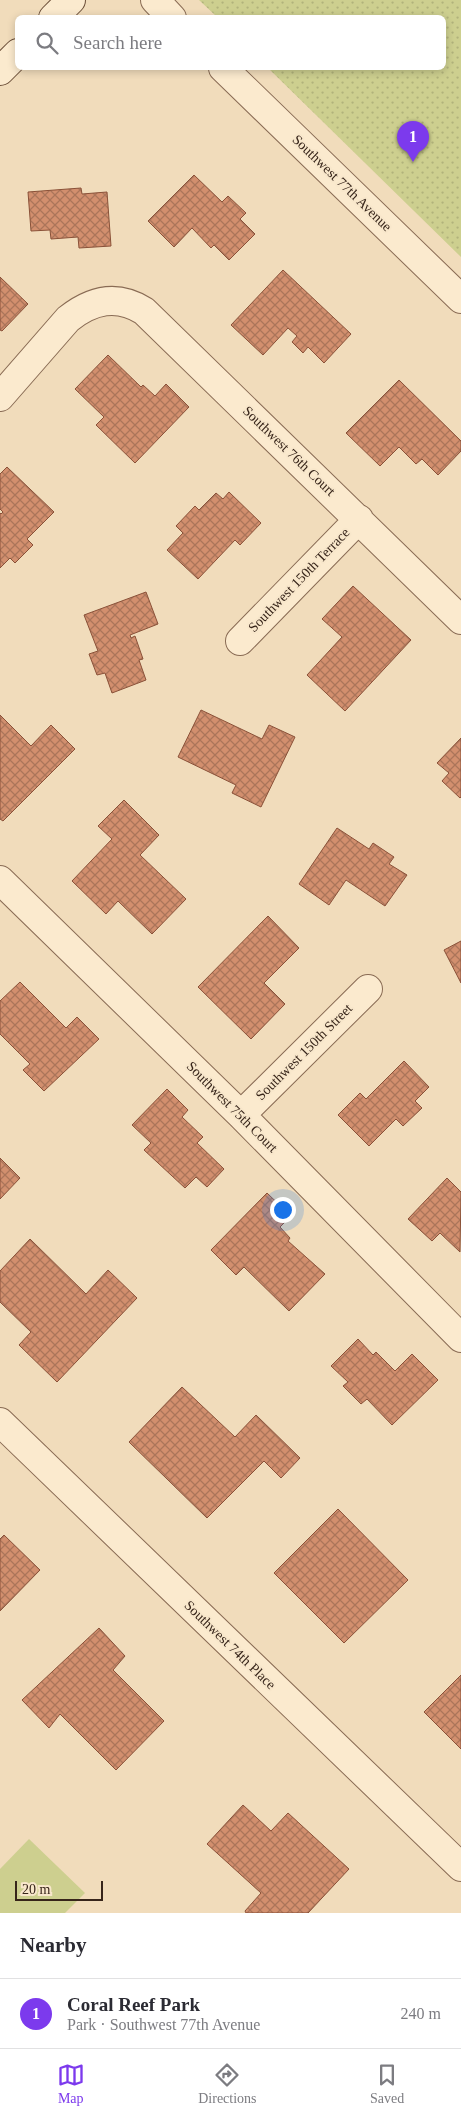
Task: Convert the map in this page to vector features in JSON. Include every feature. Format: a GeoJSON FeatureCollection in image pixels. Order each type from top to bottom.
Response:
{"type":"FeatureCollection","features":[{"type":"Feature","properties":{"kind":"street"},"geometry":{"type":"LineString","coordinates":[[56,15],[71,0]]}},
{"type":"Feature","properties":{"kind":"street"},"geometry":{"type":"LineString","coordinates":[[155,0],[169,15]]}},
{"type":"Feature","properties":{"kind":"street"},"geometry":{"type":"LineString","coordinates":[[0,71],[15,56]]}},
{"type":"Feature","properties":{"kind":"street","name":"Southwest 77th Avenue"},"geometry":{"type":"LineString","coordinates":[[225,70],[461,299]]}},
{"type":"Feature","properties":{"kind":"street","name":"Southwest 76th Court"},"geometry":{"type":"LineString","coordinates":[[0,397],[68,319],[88,306],[106,300],[124,302],[144,311],[461,620]]}},
{"type":"Feature","properties":{"kind":"street","name":"Southwest 150th Terrace"},"geometry":{"type":"LineString","coordinates":[[240,641],[359,519]]}},
{"type":"Feature","properties":{"kind":"street","name":"Southwest 75th Court"},"geometry":{"type":"LineString","coordinates":[[0,880],[241,1115],[461,1338]]}},
{"type":"Feature","properties":{"kind":"street","name":"Southwest 150th Street"},"geometry":{"type":"LineString","coordinates":[[241,1115],[368,989]]}},
{"type":"Feature","properties":{"kind":"street","name":"Southwest 74th Place"},"geometry":{"type":"LineString","coordinates":[[0,1422],[461,1867]]}},
{"type":"Feature","properties":{"kind":"green space"},"geometry":{"type":"Polygon","coordinates":[[[199,0],[461,0],[461,257],[270,70],[446,70],[446,15],[215,15],[199,0]]]}},
{"type":"Feature","properties":{"kind":"green space"},"geometry":{"type":"Polygon","coordinates":[[[29,1839],[85,1893],[65,1913],[0,1913],[0,1869],[29,1839]]]}},
{"type":"Feature","properties":{"kind":"building"},"geometry":{"type":"Polygon","coordinates":[[[194,175],[222,202],[228,196],[246,213],[240,219],[255,234],[229,260],[214,245],[211,248],[192,228],[174,247],[148,221],[194,175]]]}},
{"type":"Feature","properties":{"kind":"building"},"geometry":{"type":"Polygon","coordinates":[[[81,188],[82,194],[107,192],[111,246],[79,248],[78,237],[51,239],[50,230],[31,231],[28,192],[81,188]]]}},
{"type":"Feature","properties":{"kind":"building"},"geometry":{"type":"Polygon","coordinates":[[[283,270],[351,334],[324,363],[308,347],[303,353],[292,342],[297,336],[288,328],[263,355],[231,325],[283,270]]]}},
{"type":"Feature","properties":{"kind":"building"},"geometry":{"type":"Polygon","coordinates":[[[0,277],[28,304],[2,331],[0,330],[0,277]]]}},
{"type":"Feature","properties":{"kind":"building"},"geometry":{"type":"Polygon","coordinates":[[[108,355],[141,387],[143,385],[155,396],[166,384],[189,407],[135,463],[96,425],[104,417],[75,389],[108,355]]]}},
{"type":"Feature","properties":{"kind":"building"},"geometry":{"type":"Polygon","coordinates":[[[399,380],[461,441],[461,451],[438,475],[422,459],[416,464],[399,447],[380,466],[346,433],[399,380]]]}},
{"type":"Feature","properties":{"kind":"building"},"geometry":{"type":"Polygon","coordinates":[[[7,467],[54,512],[27,539],[33,545],[15,563],[10,558],[0,568],[0,513],[3,512],[0,509],[0,474],[7,467]]]}},
{"type":"Feature","properties":{"kind":"building"},"geometry":{"type":"Polygon","coordinates":[[[229,492],[261,523],[240,545],[235,540],[198,579],[167,550],[183,533],[176,526],[195,506],[199,510],[216,493],[223,499],[229,492]]]}},
{"type":"Feature","properties":{"kind":"building"},"geometry":{"type":"Polygon","coordinates":[[[353,586],[411,640],[345,711],[307,675],[342,637],[322,619],[353,586]]]}},
{"type":"Feature","properties":{"kind":"building"},"geometry":{"type":"Polygon","coordinates":[[[146,592],[158,624],[130,635],[131,638],[135,636],[143,659],[139,660],[146,680],[112,693],[105,673],[97,675],[89,654],[98,651],[84,615],[146,592]]]}},
{"type":"Feature","properties":{"kind":"building"},"geometry":{"type":"Polygon","coordinates":[[[201,710],[262,739],[269,725],[295,737],[261,807],[232,793],[236,785],[178,757],[201,710]]]}},
{"type":"Feature","properties":{"kind":"building"},"geometry":{"type":"Polygon","coordinates":[[[0,715],[31,746],[51,725],[75,749],[3,821],[0,819],[0,715]]]}},
{"type":"Feature","properties":{"kind":"building"},"geometry":{"type":"Polygon","coordinates":[[[461,738],[460,798],[442,781],[449,773],[437,763],[461,738]]]}},
{"type":"Feature","properties":{"kind":"building"},"geometry":{"type":"Polygon","coordinates":[[[124,800],[159,835],[140,855],[186,899],[152,934],[118,901],[106,914],[72,881],[112,839],[98,826],[124,800]]]}},
{"type":"Feature","properties":{"kind":"building"},"geometry":{"type":"Polygon","coordinates":[[[337,828],[369,849],[373,843],[394,857],[389,864],[407,875],[385,906],[346,880],[329,905],[299,884],[337,828]]]}},
{"type":"Feature","properties":{"kind":"building"},"geometry":{"type":"Polygon","coordinates":[[[268,916],[299,948],[264,983],[285,1004],[251,1039],[198,987],[268,916]]]}},
{"type":"Feature","properties":{"kind":"building"},"geometry":{"type":"Polygon","coordinates":[[[461,941],[461,983],[444,950],[461,941]]]}},
{"type":"Feature","properties":{"kind":"building"},"geometry":{"type":"Polygon","coordinates":[[[20,982],[66,1028],[77,1017],[99,1039],[44,1091],[23,1070],[30,1064],[0,1034],[0,1001],[20,982]]]}},
{"type":"Feature","properties":{"kind":"building"},"geometry":{"type":"Polygon","coordinates":[[[404,1061],[429,1087],[415,1101],[422,1108],[403,1126],[396,1119],[369,1146],[338,1115],[360,1093],[366,1099],[404,1061]]]}},
{"type":"Feature","properties":{"kind":"building"},"geometry":{"type":"Polygon","coordinates":[[[167,1089],[188,1110],[182,1117],[203,1137],[197,1143],[224,1169],[207,1187],[196,1177],[185,1188],[144,1150],[151,1143],[132,1125],[167,1089]]]}},
{"type":"Feature","properties":{"kind":"building"},"geometry":{"type":"Polygon","coordinates":[[[0,1158],[20,1178],[0,1199],[0,1158]]]}},
{"type":"Feature","properties":{"kind":"building"},"geometry":{"type":"Polygon","coordinates":[[[447,1178],[461,1192],[460,1252],[440,1233],[432,1241],[408,1219],[447,1178]]]}},
{"type":"Feature","properties":{"kind":"building"},"geometry":{"type":"Polygon","coordinates":[[[267,1193],[291,1216],[280,1227],[290,1238],[288,1241],[325,1274],[289,1311],[244,1267],[236,1275],[211,1250],[267,1193]]]}},
{"type":"Feature","properties":{"kind":"building"},"geometry":{"type":"Polygon","coordinates":[[[30,1239],[86,1294],[108,1270],[137,1298],[57,1382],[19,1345],[31,1332],[0,1302],[0,1271],[30,1239]]]}},
{"type":"Feature","properties":{"kind":"building"},"geometry":{"type":"Polygon","coordinates":[[[358,1339],[373,1355],[376,1352],[395,1371],[412,1354],[438,1380],[392,1425],[367,1399],[361,1404],[343,1386],[348,1382],[331,1366],[358,1339]]]}},
{"type":"Feature","properties":{"kind":"building"},"geometry":{"type":"Polygon","coordinates":[[[182,1387],[235,1437],[256,1415],[300,1458],[281,1478],[264,1461],[207,1518],[129,1442],[182,1387]]]}},
{"type":"Feature","properties":{"kind":"building"},"geometry":{"type":"Polygon","coordinates":[[[338,1509],[408,1580],[344,1643],[274,1573],[338,1509]]]}},
{"type":"Feature","properties":{"kind":"building"},"geometry":{"type":"Polygon","coordinates":[[[4,1535],[40,1570],[0,1611],[0,1539],[4,1535]]]}},
{"type":"Feature","properties":{"kind":"building"},"geometry":{"type":"Polygon","coordinates":[[[99,1628],[125,1656],[113,1670],[164,1721],[116,1770],[60,1714],[49,1728],[22,1700],[99,1628]]]}},
{"type":"Feature","properties":{"kind":"building"},"geometry":{"type":"Polygon","coordinates":[[[461,1675],[461,1749],[424,1712],[461,1675]]]}},
{"type":"Feature","properties":{"kind":"building"},"geometry":{"type":"Polygon","coordinates":[[[243,1805],[271,1831],[288,1813],[349,1869],[308,1913],[246,1913],[245,1911],[261,1893],[207,1844],[243,1805]]]}},
{"type":"Feature","properties":{"kind":"place","name":"Coral Reef Park"},"geometry":{"type":"Point","coordinates":[413,162]}}]}
